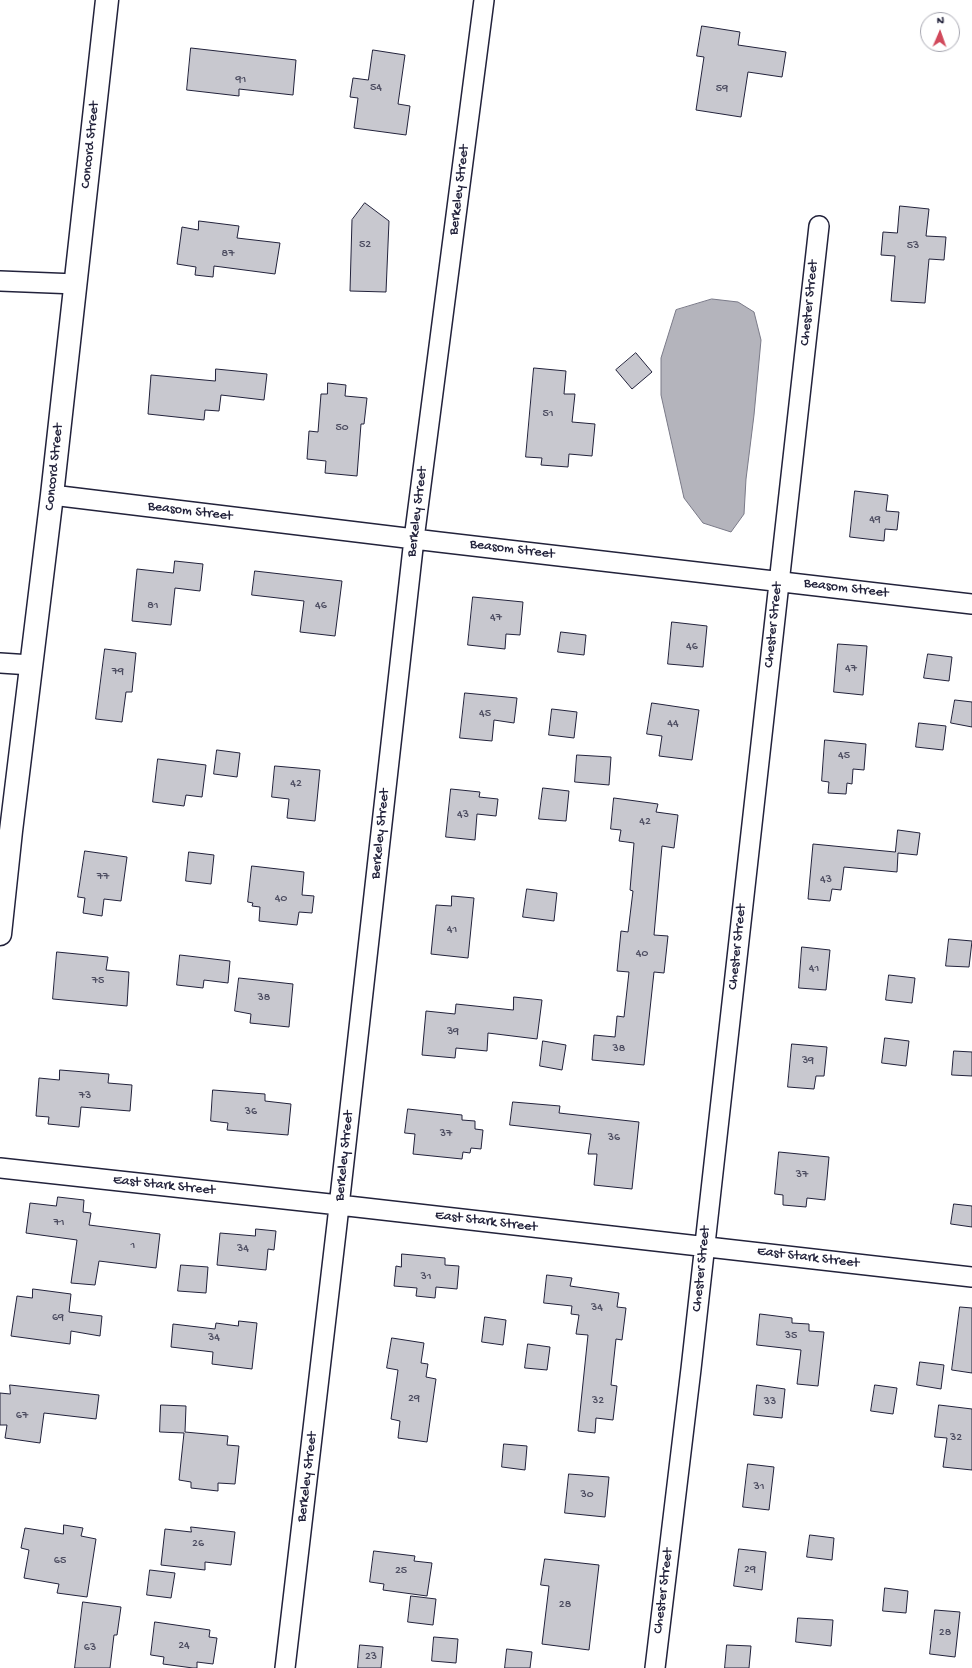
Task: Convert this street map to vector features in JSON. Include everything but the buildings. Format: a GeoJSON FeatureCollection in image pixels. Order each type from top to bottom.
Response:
{"type":"FeatureCollection","features":[{"type":"Feature","properties":{"kind":"main road","name":"Concord Street"},"geometry":{"type":"LineString","coordinates":[[0,934],[52,495],[107,0]]}},
{"type":"Feature","properties":{"kind":"street","name":"Berkeley Street"},"geometry":{"type":"LineString","coordinates":[[285,1668],[414,539],[484,0]]}},
{"type":"Feature","properties":{"kind":"street","name":"Chester Street"},"geometry":{"type":"LineString","coordinates":[[655,1668],[819,226]]}},
{"type":"Feature","properties":{"kind":"street"},"geometry":{"type":"LineString","coordinates":[[0,281],[76,284]]}},
{"type":"Feature","properties":{"kind":"street","name":"Beasom Street"},"geometry":{"type":"LineString","coordinates":[[52,495],[972,604]]}},
{"type":"Feature","properties":{"kind":"street"},"geometry":{"type":"LineString","coordinates":[[0,663],[31,665]]}},
{"type":"Feature","properties":{"kind":"street","name":"East Stark Street"},"geometry":{"type":"LineString","coordinates":[[0,1168],[339,1204],[972,1277]]}},
{"type":"Feature","properties":{"kind":"shaded area"},"geometry":{"type":"Polygon","coordinates":[[[712,299],[738,302],[754,312],[761,340],[746,479],[744,514],[731,532],[703,523],[684,498],[661,395],[661,358],[676,310],[712,299]]]}}]}
